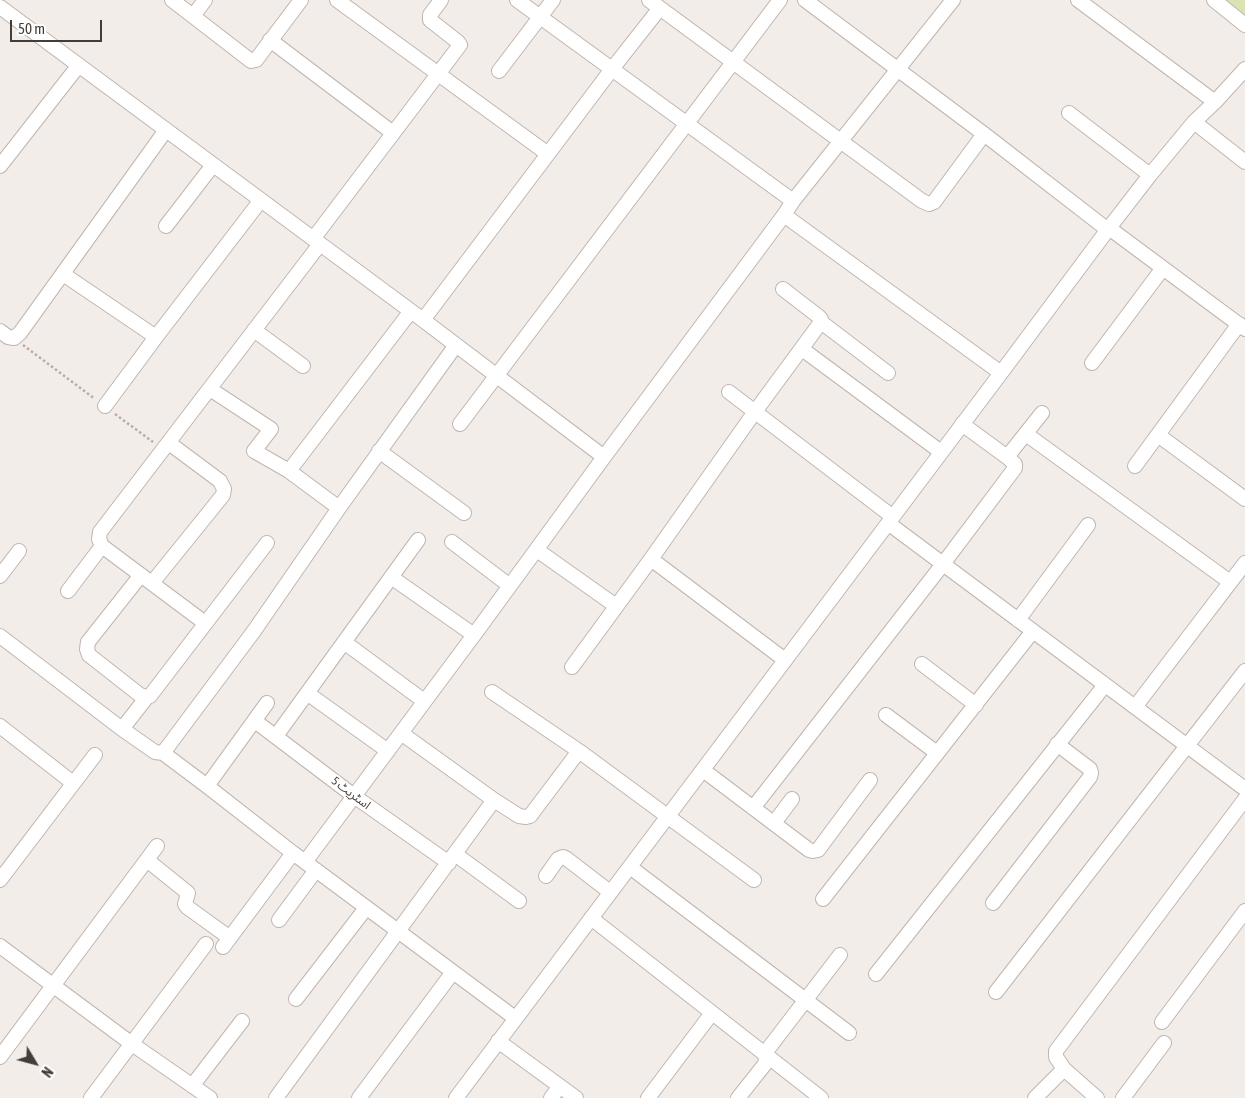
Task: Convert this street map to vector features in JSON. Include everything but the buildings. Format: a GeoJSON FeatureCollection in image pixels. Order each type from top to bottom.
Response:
{"type":"FeatureCollection","features":[{"type":"Feature","properties":{"kind":"street"},"geometry":{"type":"LineString","coordinates":[[4,0],[0,6],[604,457]]}},
{"type":"Feature","properties":{"kind":"street"},"geometry":{"type":"LineString","coordinates":[[172,0],[251,61],[256,60],[301,0]]}},
{"type":"Feature","properties":{"kind":"street"},"geometry":{"type":"LineString","coordinates":[[193,16],[204,0]]}},
{"type":"Feature","properties":{"kind":"street"},"geometry":{"type":"LineString","coordinates":[[337,0],[548,154]]}},
{"type":"Feature","properties":{"kind":"street"},"geometry":{"type":"LineString","coordinates":[[205,623],[102,546],[99,539],[100,532],[254,330],[393,133],[460,45],[430,20],[430,15],[440,0]]}},
{"type":"Feature","properties":{"kind":"street"},"geometry":{"type":"LineString","coordinates":[[517,0],[793,201]]}},
{"type":"Feature","properties":{"kind":"street"},"geometry":{"type":"LineString","coordinates":[[499,71],[553,0]]}},
{"type":"Feature","properties":{"kind":"street"},"geometry":{"type":"LineString","coordinates":[[460,424],[780,0]]}},
{"type":"Feature","properties":{"kind":"street"},"geometry":{"type":"LineString","coordinates":[[305,862],[793,201],[953,0]]}},
{"type":"Feature","properties":{"kind":"street"},"geometry":{"type":"LineString","coordinates":[[1078,0],[1215,102]]}},
{"type":"Feature","properties":{"kind":"street"},"geometry":{"type":"LineString","coordinates":[[1214,0],[1245,25]]}},
{"type":"Feature","properties":{"kind":"street"},"geometry":{"type":"LineString","coordinates":[[814,3],[897,70],[1242,326],[1135,466]]}},
{"type":"Feature","properties":{"kind":"street"},"geometry":{"type":"LineString","coordinates":[[423,320],[612,69],[654,4],[922,201],[929,204],[934,202],[984,134]]}},
{"type":"Feature","properties":{"kind":"street"},"geometry":{"type":"LineString","coordinates":[[270,40],[393,133]]}},
{"type":"Feature","properties":{"kind":"street"},"geometry":{"type":"LineString","coordinates":[[0,166],[79,65]]}},
{"type":"Feature","properties":{"kind":"street"},"geometry":{"type":"LineString","coordinates":[[456,1098],[1150,175],[1194,122],[1245,69]]}},
{"type":"Feature","properties":{"kind":"street"},"geometry":{"type":"LineString","coordinates":[[1069,113],[1150,175]]}},
{"type":"Feature","properties":{"kind":"street"},"geometry":{"type":"LineString","coordinates":[[1194,122],[1245,162]]}},
{"type":"Feature","properties":{"kind":"street"},"geometry":{"type":"LineString","coordinates":[[0,331],[8,337],[14,338],[20,333],[166,130]]}},
{"type":"Feature","properties":{"kind":"street"},"geometry":{"type":"LineString","coordinates":[[166,226],[213,165]]}},
{"type":"Feature","properties":{"kind":"street"},"geometry":{"type":"LineString","coordinates":[[106,406],[156,337],[261,200]]}},
{"type":"Feature","properties":{"kind":"street"},"geometry":{"type":"LineString","coordinates":[[784,215],[1001,373]]}},
{"type":"Feature","properties":{"kind":"street"},"geometry":{"type":"LineString","coordinates":[[1092,363],[1164,268]]}},
{"type":"Feature","properties":{"kind":"street"},"geometry":{"type":"LineString","coordinates":[[63,274],[156,337]]}},
{"type":"Feature","properties":{"kind":"street"},"geometry":{"type":"LineString","coordinates":[[783,289],[818,316],[821,322],[888,373]]}},
{"type":"Feature","properties":{"kind":"street"},"geometry":{"type":"LineString","coordinates":[[289,471],[411,312]]}},
{"type":"Feature","properties":{"kind":"street"},"geometry":{"type":"LineString","coordinates":[[572,667],[821,322]]}},
{"type":"Feature","properties":{"kind":"street"},"geometry":{"type":"LineString","coordinates":[[254,330],[302,366]]}},
{"type":"Feature","properties":{"kind":"street"},"geometry":{"type":"LineString","coordinates":[[163,754],[254,630],[379,451],[456,345]]}},
{"type":"Feature","properties":{"kind":"street"},"geometry":{"type":"LineString","coordinates":[[802,348],[941,452]]}},
{"type":"Feature","properties":{"kind":"street"},"geometry":{"type":"LineString","coordinates":[[210,389],[271,429],[254,451],[289,471],[339,508]]}},
{"type":"Feature","properties":{"kind":"street"},"geometry":{"type":"LineString","coordinates":[[729,392],[891,520],[943,564],[1245,789]]}},
{"type":"Feature","properties":{"kind":"street"},"geometry":{"type":"LineString","coordinates":[[1008,457],[1042,413]]}},
{"type":"Feature","properties":{"kind":"street"},"geometry":{"type":"LineString","coordinates":[[753,808],[943,564],[1015,468],[1015,464],[1008,457],[962,424]]}},
{"type":"Feature","properties":{"kind":"street"},"geometry":{"type":"LineString","coordinates":[[1026,434],[1230,582]]}},
{"type":"Feature","properties":{"kind":"street"},"geometry":{"type":"LineString","coordinates":[[1158,434],[1245,499]]}},
{"type":"Feature","properties":{"kind":"street"},"geometry":{"type":"LineString","coordinates":[[147,697],[140,695],[89,655],[87,649],[88,642],[223,495],[224,489],[220,481],[166,446]]}},
{"type":"Feature","properties":{"kind":"street"},"geometry":{"type":"LineString","coordinates":[[379,451],[464,513]]}},
{"type":"Feature","properties":{"kind":"street"},"geometry":{"type":"LineString","coordinates":[[1018,620],[1088,525]]}},
{"type":"Feature","properties":{"kind":"street"},"geometry":{"type":"LineString","coordinates":[[276,736],[418,540]]}},
{"type":"Feature","properties":{"kind":"street"},"geometry":{"type":"LineString","coordinates":[[452,542],[510,586]]}},
{"type":"Feature","properties":{"kind":"street"},"geometry":{"type":"LineString","coordinates":[[122,729],[147,697],[150,696],[267,543]]}},
{"type":"Feature","properties":{"kind":"street"},"geometry":{"type":"LineString","coordinates":[[68,591],[102,546]]}},
{"type":"Feature","properties":{"kind":"street"},"geometry":{"type":"LineString","coordinates":[[537,550],[616,606]]}},
{"type":"Feature","properties":{"kind":"street"},"geometry":{"type":"LineString","coordinates":[[0,576],[19,551]]}},
{"type":"Feature","properties":{"kind":"street"},"geometry":{"type":"LineString","coordinates":[[651,559],[785,660]]}},
{"type":"Feature","properties":{"kind":"street"},"geometry":{"type":"LineString","coordinates":[[1135,707],[1245,562]]}},
{"type":"Feature","properties":{"kind":"street"},"geometry":{"type":"LineString","coordinates":[[391,577],[474,635]]}},
{"type":"Feature","properties":{"kind":"street"},"geometry":{"type":"LineString","coordinates":[[823,899],[1034,631]]}},
{"type":"Feature","properties":{"kind":"street"},"geometry":{"type":"LineString","coordinates":[[0,636],[122,729],[155,752],[163,754],[207,786],[366,908],[515,1018]]}},
{"type":"Feature","properties":{"kind":"street"},"geometry":{"type":"LineString","coordinates":[[344,642],[424,702]]}},
{"type":"Feature","properties":{"kind":"street"},"geometry":{"type":"LineString","coordinates":[[922,664],[976,705]]}},
{"type":"Feature","properties":{"kind":"street"},"geometry":{"type":"LineString","coordinates":[[996,992],[1245,671]]}},
{"type":"Feature","properties":{"kind":"street"},"geometry":{"type":"LineString","coordinates":[[876,974],[1105,684]]}},
{"type":"Feature","properties":{"kind":"street"},"geometry":{"type":"LineString","coordinates":[[307,692],[388,750]]}},
{"type":"Feature","properties":{"kind":"street"},"geometry":{"type":"LineString","coordinates":[[492,692],[579,751],[754,880]]}},
{"type":"Feature","properties":{"kind":"street"},"geometry":{"type":"LineString","coordinates":[[207,786],[268,703]]}},
{"type":"Feature","properties":{"kind":"street"},"geometry":{"type":"LineString","coordinates":[[886,715],[937,753]]}},
{"type":"Feature","properties":{"kind":"street","name":"اسٹریٹ 5"},"geometry":{"type":"LineString","coordinates":[[255,720],[354,796],[519,901]]}},
{"type":"Feature","properties":{"kind":"street"},"geometry":{"type":"LineString","coordinates":[[0,726],[73,783]]}},
{"type":"Feature","properties":{"kind":"street"},"geometry":{"type":"LineString","coordinates":[[401,733],[494,800],[519,816],[526,818],[530,816],[579,751]]}},
{"type":"Feature","properties":{"kind":"street"},"geometry":{"type":"LineString","coordinates":[[994,903],[1090,777],[1090,769],[1057,744]]}},
{"type":"Feature","properties":{"kind":"street"},"geometry":{"type":"LineString","coordinates":[[0,880],[94,755]]}},
{"type":"Feature","properties":{"kind":"street"},"geometry":{"type":"LineString","coordinates":[[702,770],[809,850],[813,851],[818,850],[870,780]]}},
{"type":"Feature","properties":{"kind":"street"},"geometry":{"type":"LineString","coordinates":[[774,823],[792,799]]}},
{"type":"Feature","properties":{"kind":"street"},"geometry":{"type":"LineString","coordinates":[[1097,1098],[1064,1069],[1056,1057],[1056,1051],[1245,799]]}},
{"type":"Feature","properties":{"kind":"street"},"geometry":{"type":"LineString","coordinates":[[276,1098],[494,800]]}},
{"type":"Feature","properties":{"kind":"street"},"geometry":{"type":"LineString","coordinates":[[0,1057],[157,846]]}},
{"type":"Feature","properties":{"kind":"street"},"geometry":{"type":"LineString","coordinates":[[147,860],[188,893],[185,904],[187,907],[227,943],[293,853]]}},
{"type":"Feature","properties":{"kind":"street"},"geometry":{"type":"LineString","coordinates":[[546,876],[558,859],[562,857],[610,892]]}},
{"type":"Feature","properties":{"kind":"street"},"geometry":{"type":"LineString","coordinates":[[630,867],[849,1033]]}},
{"type":"Feature","properties":{"kind":"street"},"geometry":{"type":"LineString","coordinates":[[278,920],[316,870]]}},
{"type":"Feature","properties":{"kind":"street"},"geometry":{"type":"LineString","coordinates":[[296,999],[366,908]]}},
{"type":"Feature","properties":{"kind":"street"},"geometry":{"type":"LineString","coordinates":[[1162,1022],[1245,911]]}},
{"type":"Feature","properties":{"kind":"street"},"geometry":{"type":"LineString","coordinates":[[591,918],[821,1098]]}},
{"type":"Feature","properties":{"kind":"street"},"geometry":{"type":"LineString","coordinates":[[91,1098],[206,944]]}},
{"type":"Feature","properties":{"kind":"street"},"geometry":{"type":"LineString","coordinates":[[0,946],[132,1044],[210,1098]]}},
{"type":"Feature","properties":{"kind":"street"},"geometry":{"type":"LineString","coordinates":[[738,1098],[765,1064],[765,1053],[840,955]]}},
{"type":"Feature","properties":{"kind":"street"},"geometry":{"type":"LineString","coordinates":[[359,1098],[454,972]]}},
{"type":"Feature","properties":{"kind":"street"},"geometry":{"type":"LineString","coordinates":[[648,1098],[712,1013]]}},
{"type":"Feature","properties":{"kind":"street"},"geometry":{"type":"LineString","coordinates":[[192,1086],[242,1021]]}},
{"type":"Feature","properties":{"kind":"street"},"geometry":{"type":"LineString","coordinates":[[498,1041],[576,1098]]}},
{"type":"Feature","properties":{"kind":"street"},"geometry":{"type":"LineString","coordinates":[[1123,1098],[1164,1043]]}},
{"type":"Feature","properties":{"kind":"street"},"geometry":{"type":"LineString","coordinates":[[1035,1098],[1064,1069]]}},
{"type":"Feature","properties":{"kind":"street"},"geometry":{"type":"LineString","coordinates":[[551,1098],[560,1086]]}},
{"type":"Feature","properties":{"kind":"path"},"geometry":{"type":"LineString","coordinates":[[14,338],[106,406],[166,446]]}},
{"type":"Feature","properties":{"kind":"green space"},"geometry":{"type":"Polygon","coordinates":[[[1223,0],[1245,0],[1245,18],[1223,0]]]}}]}
